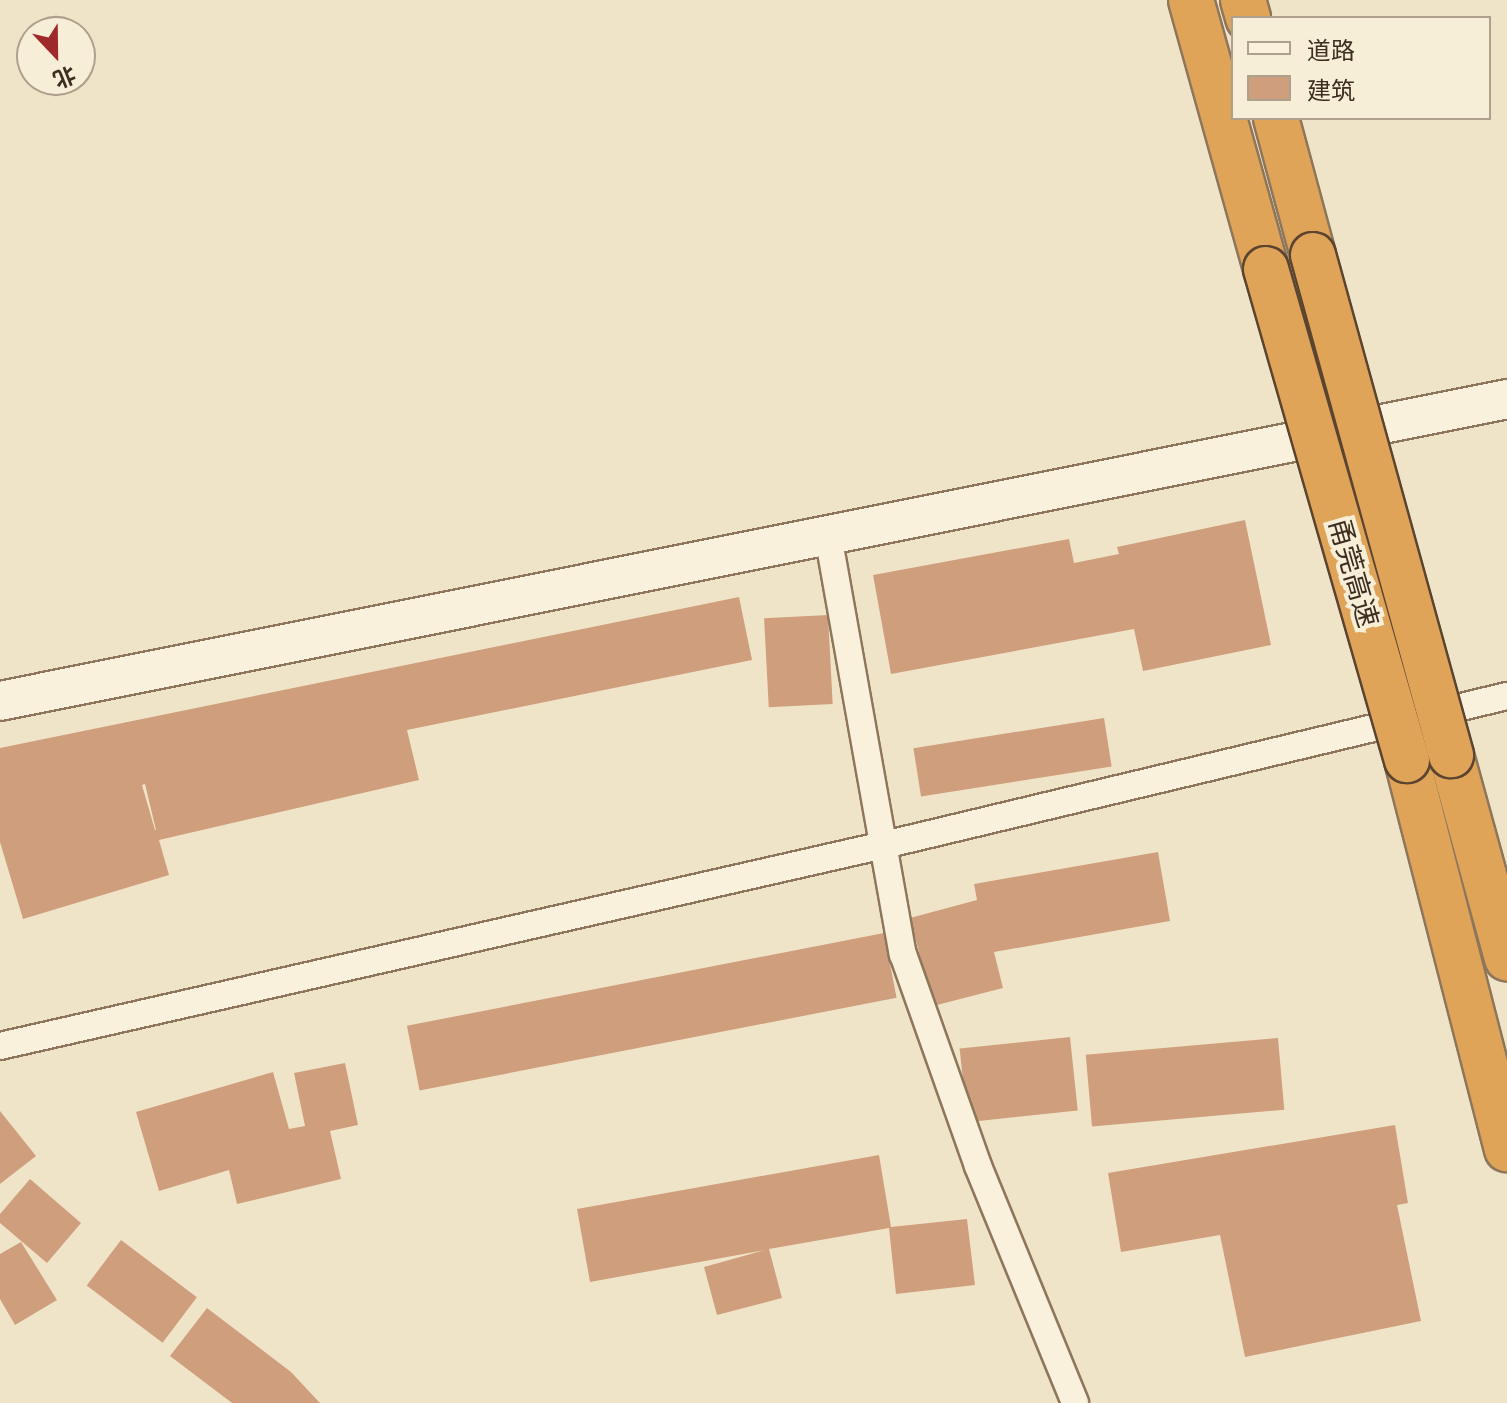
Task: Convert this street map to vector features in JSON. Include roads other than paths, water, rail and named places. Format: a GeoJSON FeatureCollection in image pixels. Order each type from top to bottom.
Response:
{"type":"FeatureCollection","features":[{"type":"Feature","properties":{"kind":"highway","name":"甬莞高速"},"geometry":{"type":"LineString","coordinates":[[1191,0],[1407,760],[1507,1149]]}},
{"type":"Feature","properties":{"kind":"highway","name":"甬莞高速"},"geometry":{"type":"LineString","coordinates":[[1277,120],[1507,958]]}},
{"type":"Feature","properties":{"kind":"main road"},"geometry":{"type":"LineString","coordinates":[[0,701],[1507,399]]}},
{"type":"Feature","properties":{"kind":"street"},"geometry":{"type":"LineString","coordinates":[[828,535],[903,954],[978,1166],[1075,1403]]}},
{"type":"Feature","properties":{"kind":"street"},"geometry":{"type":"LineString","coordinates":[[0,1046],[884,845],[1507,696]]}}]}
